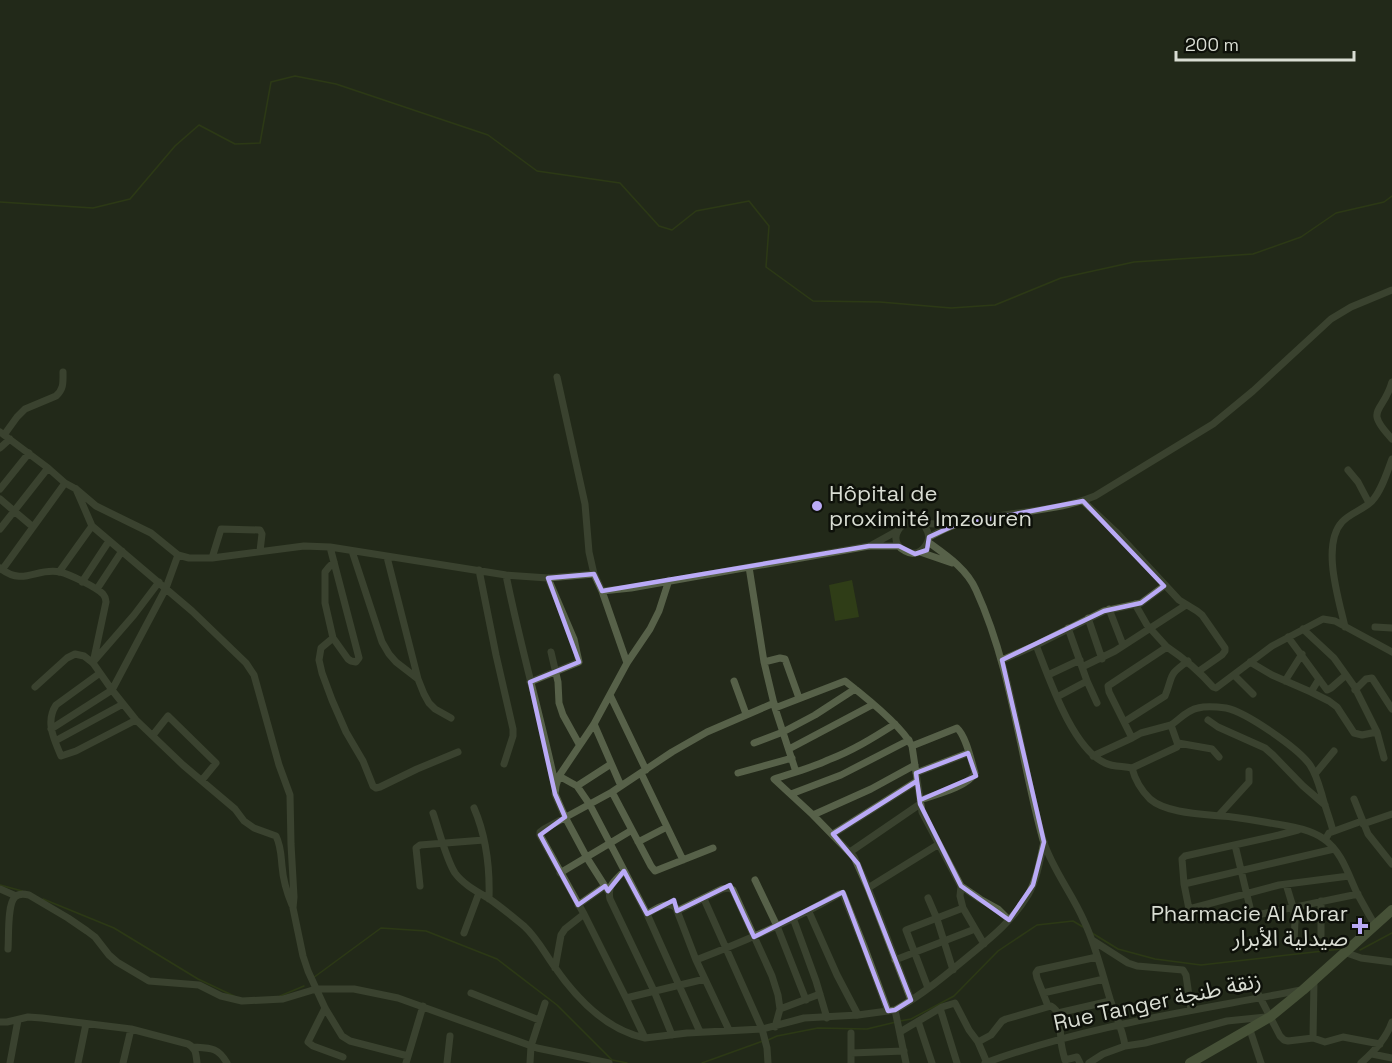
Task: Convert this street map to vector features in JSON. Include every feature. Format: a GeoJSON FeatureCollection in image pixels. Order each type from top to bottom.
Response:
{"type":"FeatureCollection","features":[{"type":"Feature","properties":{"kind":"street"},"geometry":{"type":"LineString","coordinates":[[929,539],[953,526],[985,518],[1083,501],[1107,489],[1213,424],[1253,392],[1331,319],[1351,307],[1392,290]]}},
{"type":"Feature","properties":{"kind":"street"},"geometry":{"type":"LineString","coordinates":[[0,448],[5,435],[21,412],[60,393],[63,372]]}},
{"type":"Feature","properties":{"kind":"street"},"geometry":{"type":"LineString","coordinates":[[557,377],[585,504],[589,552],[594,574],[627,663]]}},
{"type":"Feature","properties":{"kind":"street"},"geometry":{"type":"LineString","coordinates":[[1392,382],[1386,399],[1376,411],[1376,416],[1392,439]]}},
{"type":"Feature","properties":{"kind":"street"},"geometry":{"type":"LineString","coordinates":[[5,435],[96,506],[151,533],[178,555],[189,558],[212,558],[304,546],[548,578],[594,574]]}},
{"type":"Feature","properties":{"kind":"street"},"geometry":{"type":"LineString","coordinates":[[0,489],[29,453]]}},
{"type":"Feature","properties":{"kind":"street"},"geometry":{"type":"LineString","coordinates":[[1345,627],[1332,565],[1334,536],[1342,522],[1369,503],[1376,495],[1392,459]]}},
{"type":"Feature","properties":{"kind":"street"},"geometry":{"type":"LineString","coordinates":[[0,529],[48,468]]}},
{"type":"Feature","properties":{"kind":"street"},"geometry":{"type":"LineString","coordinates":[[1348,470],[1358,482],[1369,503]]}},
{"type":"Feature","properties":{"kind":"street"},"geometry":{"type":"LineString","coordinates":[[1382,484],[1392,481]]}},
{"type":"Feature","properties":{"kind":"street"},"geometry":{"type":"LineString","coordinates":[[65,483],[1,569],[16,577],[59,572],[103,594],[106,602],[93,663]]}},
{"type":"Feature","properties":{"kind":"street"},"geometry":{"type":"LineString","coordinates":[[76,489],[92,526],[166,588],[242,658],[255,675],[279,765],[290,795],[293,908]]}},
{"type":"Feature","properties":{"kind":"street"},"geometry":{"type":"LineString","coordinates":[[0,499],[33,527]]}},
{"type":"Feature","properties":{"kind":"street"},"geometry":{"type":"LineString","coordinates":[[1083,501],[1116,532],[1164,586],[1179,600],[1202,615],[1225,651],[1199,671]]}},
{"type":"Feature","properties":{"kind":"street"},"geometry":{"type":"LineString","coordinates":[[869,546],[897,531],[911,520],[953,526]]}},
{"type":"Feature","properties":{"kind":"street"},"geometry":{"type":"LineString","coordinates":[[920,552],[925,548],[929,539],[928,531],[921,523]]}},
{"type":"Feature","properties":{"kind":"street"},"geometry":{"type":"LineString","coordinates":[[59,572],[92,526]]}},
{"type":"Feature","properties":{"kind":"street"},"geometry":{"type":"LineString","coordinates":[[212,558],[220,529],[260,530],[262,534],[260,551]]}},
{"type":"Feature","properties":{"kind":"street"},"geometry":{"type":"LineString","coordinates":[[897,531],[896,537],[903,550],[909,553],[920,552],[956,564]]}},
{"type":"Feature","properties":{"kind":"street"},"geometry":{"type":"LineString","coordinates":[[929,539],[967,574],[976,590],[1002,660],[1044,842],[1056,871],[1092,939],[1125,1046]]}},
{"type":"Feature","properties":{"kind":"street"},"geometry":{"type":"LineString","coordinates":[[82,582],[109,541]]}},
{"type":"Feature","properties":{"kind":"street"},"geometry":{"type":"LineString","coordinates":[[602,591],[631,588],[869,546],[899,546]]}},
{"type":"Feature","properties":{"kind":"street"},"geometry":{"type":"LineString","coordinates":[[330,548],[334,562],[359,658],[355,662],[348,658],[333,638],[325,603],[325,572],[334,562]]}},
{"type":"Feature","properties":{"kind":"street"},"geometry":{"type":"LineString","coordinates":[[97,589],[122,551]]}},
{"type":"Feature","properties":{"kind":"street"},"geometry":{"type":"LineString","coordinates":[[352,551],[382,642],[396,662],[418,679]]}},
{"type":"Feature","properties":{"kind":"street"},"geometry":{"type":"LineString","coordinates":[[51,729],[112,690],[166,588],[178,555]]}},
{"type":"Feature","properties":{"kind":"street"},"geometry":{"type":"LineString","coordinates":[[387,557],[418,679],[429,703],[451,718]]}},
{"type":"Feature","properties":{"kind":"street"},"geometry":{"type":"LineString","coordinates":[[748,567],[764,662],[774,705],[796,772]]}},
{"type":"Feature","properties":{"kind":"street"},"geometry":{"type":"LineString","coordinates":[[479,570],[513,729],[504,764]]}},
{"type":"Feature","properties":{"kind":"street"},"geometry":{"type":"LineString","coordinates":[[507,574],[516,622],[556,786]]}},
{"type":"Feature","properties":{"kind":"street"},"geometry":{"type":"LineString","coordinates":[[530,682],[579,662],[574,639],[548,578]]}},
{"type":"Feature","properties":{"kind":"street"},"geometry":{"type":"LineString","coordinates":[[669,580],[655,620],[627,663],[594,724],[559,776],[555,794],[586,858],[606,889],[672,1035]]}},
{"type":"Feature","properties":{"kind":"street"},"geometry":{"type":"LineString","coordinates":[[93,663],[159,582]]}},
{"type":"Feature","properties":{"kind":"street"},"geometry":{"type":"LineString","coordinates":[[1002,660],[1109,609],[1142,603],[1164,586]]}},
{"type":"Feature","properties":{"kind":"street"},"geometry":{"type":"LineString","coordinates":[[1135,604],[1149,629],[1216,688],[1272,646],[1323,619],[1335,621],[1392,652]]}},
{"type":"Feature","properties":{"kind":"street"},"geometry":{"type":"LineString","coordinates":[[1048,675],[1101,658],[1186,605]]}},
{"type":"Feature","properties":{"kind":"street"},"geometry":{"type":"LineString","coordinates":[[1109,609],[1123,645]]}},
{"type":"Feature","properties":{"kind":"street"},"geometry":{"type":"LineString","coordinates":[[1088,618],[1101,658]]}},
{"type":"Feature","properties":{"kind":"street"},"geometry":{"type":"LineString","coordinates":[[1375,627],[1392,628]]}},
{"type":"Feature","properties":{"kind":"street"},"geometry":{"type":"LineString","coordinates":[[1068,628],[1097,703]]}},
{"type":"Feature","properties":{"kind":"street"},"geometry":{"type":"LineString","coordinates":[[1303,629],[1334,658],[1346,675],[1377,732],[1384,758]]}},
{"type":"Feature","properties":{"kind":"street"},"geometry":{"type":"LineString","coordinates":[[1288,637],[1328,690],[1346,675]]}},
{"type":"Feature","properties":{"kind":"street"},"geometry":{"type":"LineString","coordinates":[[333,638],[321,648],[318,660],[332,700],[373,786],[380,787],[458,752]]}},
{"type":"Feature","properties":{"kind":"street"},"geometry":{"type":"LineString","coordinates":[[1036,645],[1072,729],[1093,756],[1105,764],[1132,768],[1177,747],[1178,743]]}},
{"type":"Feature","properties":{"kind":"street"},"geometry":{"type":"LineString","coordinates":[[1132,738],[1108,686],[1167,647]]}},
{"type":"Feature","properties":{"kind":"street"},"geometry":{"type":"LineString","coordinates":[[551,652],[558,682],[559,703],[579,744]]}},
{"type":"Feature","properties":{"kind":"street"},"geometry":{"type":"LineString","coordinates":[[35,687],[67,658],[75,654],[84,656],[93,663],[136,720],[235,809],[249,825],[276,836],[280,846],[287,895],[293,908],[303,956],[325,1008],[342,1036],[350,1041],[407,1059],[423,1006]]}},
{"type":"Feature","properties":{"kind":"street"},"geometry":{"type":"LineString","coordinates":[[1285,681],[1302,654]]}},
{"type":"Feature","properties":{"kind":"street"},"geometry":{"type":"LineString","coordinates":[[764,662],[784,659],[799,698]]}},
{"type":"Feature","properties":{"kind":"street"},"geometry":{"type":"LineString","coordinates":[[1124,722],[1165,696],[1171,675],[1188,661]]}},
{"type":"Feature","properties":{"kind":"street"},"geometry":{"type":"LineString","coordinates":[[1250,662],[1329,701],[1337,707],[1354,733],[1362,735],[1377,732]]}},
{"type":"Feature","properties":{"kind":"street"},"geometry":{"type":"LineString","coordinates":[[100,673],[56,705],[52,711],[51,729],[61,756],[76,751],[136,720]]}},
{"type":"Feature","properties":{"kind":"street"},"geometry":{"type":"LineString","coordinates":[[1234,675],[1253,694]]}},
{"type":"Feature","properties":{"kind":"street"},"geometry":{"type":"LineString","coordinates":[[1355,690],[1366,679],[1372,678],[1392,709]]}},
{"type":"Feature","properties":{"kind":"street"},"geometry":{"type":"LineString","coordinates":[[1311,692],[1319,679]]}},
{"type":"Feature","properties":{"kind":"street"},"geometry":{"type":"LineString","coordinates":[[734,681],[746,714]]}},
{"type":"Feature","properties":{"kind":"street"},"geometry":{"type":"LineString","coordinates":[[645,1038],[584,914],[540,832],[612,792],[707,732],[746,714],[844,681],[895,724],[910,743],[922,812],[961,886],[999,909],[1009,920]]}},
{"type":"Feature","properties":{"kind":"street"},"geometry":{"type":"LineString","coordinates":[[1058,697],[1087,681]]}},
{"type":"Feature","properties":{"kind":"street"},"geometry":{"type":"LineString","coordinates":[[754,743],[783,732],[815,715],[855,688]]}},
{"type":"Feature","properties":{"kind":"street"},"geometry":{"type":"LineString","coordinates":[[609,694],[683,860]]}},
{"type":"Feature","properties":{"kind":"street"},"geometry":{"type":"LineString","coordinates":[[55,741],[123,704]]}},
{"type":"Feature","properties":{"kind":"street"},"geometry":{"type":"LineString","coordinates":[[789,749],[872,705]]}},
{"type":"Feature","properties":{"kind":"street"},"geometry":{"type":"LineString","coordinates":[[1093,756],[1141,733],[1171,725],[1196,708],[1227,708],[1243,715],[1301,754],[1315,774],[1333,831]]}},
{"type":"Feature","properties":{"kind":"street"},"geometry":{"type":"LineString","coordinates":[[153,735],[168,716],[216,764],[202,780]]}},
{"type":"Feature","properties":{"kind":"street"},"geometry":{"type":"LineString","coordinates":[[1208,720],[1218,728],[1265,748],[1325,805]]}},
{"type":"Feature","properties":{"kind":"street"},"geometry":{"type":"LineString","coordinates":[[594,724],[621,786]]}},
{"type":"Feature","properties":{"kind":"street"},"geometry":{"type":"LineString","coordinates":[[895,724],[843,754],[774,779],[833,834],[858,864],[911,1000]]}},
{"type":"Feature","properties":{"kind":"street"},"geometry":{"type":"LineString","coordinates":[[1171,725],[1178,743]]}},
{"type":"Feature","properties":{"kind":"street"},"geometry":{"type":"LineString","coordinates":[[791,794],[841,775],[910,743],[953,728],[959,729],[975,773],[973,778],[920,802],[850,852]]}},
{"type":"Feature","properties":{"kind":"street"},"geometry":{"type":"LineString","coordinates":[[1178,743],[1212,749],[1219,757]]}},
{"type":"Feature","properties":{"kind":"street"},"geometry":{"type":"LineString","coordinates":[[1315,774],[1334,751]]}},
{"type":"Feature","properties":{"kind":"street"},"geometry":{"type":"LineString","coordinates":[[833,834],[916,777],[968,753]]}},
{"type":"Feature","properties":{"kind":"street"},"geometry":{"type":"LineString","coordinates":[[738,774],[792,758]]}},
{"type":"Feature","properties":{"kind":"street"},"geometry":{"type":"LineString","coordinates":[[577,786],[611,764]]}},
{"type":"Feature","properties":{"kind":"street"},"geometry":{"type":"LineString","coordinates":[[813,814],[871,789],[915,765]]}},
{"type":"Feature","properties":{"kind":"street"},"geometry":{"type":"LineString","coordinates":[[1132,768],[1140,788],[1154,802],[1164,807],[1302,829],[1325,840],[1341,858],[1376,925]]}},
{"type":"Feature","properties":{"kind":"street"},"geometry":{"type":"LineString","coordinates":[[1219,815],[1249,782],[1249,771]]}},
{"type":"Feature","properties":{"kind":"street"},"geometry":{"type":"LineString","coordinates":[[559,776],[577,786],[590,805],[647,914],[700,1032]]}},
{"type":"Feature","properties":{"kind":"street"},"geometry":{"type":"LineString","coordinates":[[612,792],[655,871],[712,848]]}},
{"type":"Feature","properties":{"kind":"street"},"geometry":{"type":"LineString","coordinates":[[1354,799],[1368,834],[1389,855],[1392,864]]}},
{"type":"Feature","properties":{"kind":"street"},"geometry":{"type":"LineString","coordinates":[[474,808],[480,823],[490,876],[489,899]]}},
{"type":"Feature","properties":{"kind":"street"},"geometry":{"type":"LineString","coordinates":[[433,813],[456,874],[524,927],[538,942],[555,968],[597,1014],[626,1033],[645,1038],[762,1029],[804,1018],[892,1012],[953,970],[998,932],[1019,909],[1033,885],[1044,842]]}},
{"type":"Feature","properties":{"kind":"street"},"geometry":{"type":"LineString","coordinates":[[1325,840],[1333,831],[1392,814]]}},
{"type":"Feature","properties":{"kind":"street"},"geometry":{"type":"LineString","coordinates":[[638,842],[667,826]]}},
{"type":"Feature","properties":{"kind":"street"},"geometry":{"type":"LineString","coordinates":[[1302,829],[1183,857],[1184,884],[1189,909],[1286,884],[1349,876]]}},
{"type":"Feature","properties":{"kind":"street"},"geometry":{"type":"LineString","coordinates":[[560,873],[632,830]]}},
{"type":"Feature","properties":{"kind":"street"},"geometry":{"type":"LineString","coordinates":[[420,886],[415,851],[420,845],[484,840]]}},
{"type":"Feature","properties":{"kind":"street"},"geometry":{"type":"LineString","coordinates":[[868,888],[939,844]]}},
{"type":"Feature","properties":{"kind":"street"},"geometry":{"type":"LineString","coordinates":[[1235,845],[1252,916],[1358,894]]}},
{"type":"Feature","properties":{"kind":"street"},"geometry":{"type":"LineString","coordinates":[[1184,884],[1334,849]]}},
{"type":"Feature","properties":{"kind":"street"},"geometry":{"type":"LineString","coordinates":[[578,905],[606,889],[624,871]]}},
{"type":"Feature","properties":{"kind":"street"},"geometry":{"type":"LineString","coordinates":[[755,880],[777,926],[806,1000]]}},
{"type":"Feature","properties":{"kind":"street"},"geometry":{"type":"LineString","coordinates":[[1286,884],[1295,921],[1294,942]]}},
{"type":"Feature","properties":{"kind":"street"},"geometry":{"type":"LineString","coordinates":[[961,886],[960,896],[963,908],[984,944]]}},
{"type":"Feature","properties":{"kind":"street"},"geometry":{"type":"LineString","coordinates":[[0,889],[16,896]]}},
{"type":"Feature","properties":{"kind":"street"},"geometry":{"type":"LineString","coordinates":[[677,911],[722,889],[732,890],[778,995],[780,1009],[775,1027]]}},
{"type":"Feature","properties":{"kind":"street"},"geometry":{"type":"LineString","coordinates":[[8,949],[11,903],[16,896],[22,893],[68,918],[95,937],[117,962],[149,981],[199,985],[221,996],[242,1001],[283,999],[316,989],[354,989],[423,1006],[531,1046],[609,1063]]}},
{"type":"Feature","properties":{"kind":"street"},"geometry":{"type":"LineString","coordinates":[[464,933],[479,893]]}},
{"type":"Feature","properties":{"kind":"street"},"geometry":{"type":"LineString","coordinates":[[696,960],[754,937],[809,912],[838,894],[843,894],[900,1030],[906,1063]]}},
{"type":"Feature","properties":{"kind":"street"},"geometry":{"type":"LineString","coordinates":[[928,898],[953,970]]}},
{"type":"Feature","properties":{"kind":"street"},"geometry":{"type":"LineString","coordinates":[[704,899],[762,1029],[768,1063]]}},
{"type":"Feature","properties":{"kind":"street"},"geometry":{"type":"LineString","coordinates":[[1321,901],[1321,935]]}},
{"type":"Feature","properties":{"kind":"street"},"geometry":{"type":"LineString","coordinates":[[647,914],[665,905],[673,905],[729,1030]]}},
{"type":"Feature","properties":{"kind":"street"},"geometry":{"type":"LineString","coordinates":[[928,988],[906,930],[963,908]]}},
{"type":"Feature","properties":{"kind":"street"},"geometry":{"type":"LineString","coordinates":[[1190,1063],[1270,1017],[1392,910]]}},
{"type":"Feature","properties":{"kind":"street"},"geometry":{"type":"LineString","coordinates":[[809,912],[858,1015]]}},
{"type":"Feature","properties":{"kind":"street"},"geometry":{"type":"LineString","coordinates":[[555,968],[561,935],[584,914]]}},
{"type":"Feature","properties":{"kind":"street"},"geometry":{"type":"LineString","coordinates":[[793,918],[827,1018]]}},
{"type":"Feature","properties":{"kind":"street"},"geometry":{"type":"LineString","coordinates":[[895,960],[975,929]]}},
{"type":"Feature","properties":{"kind":"street"},"geometry":{"type":"LineString","coordinates":[[1092,939],[1128,963],[1137,966],[1183,970],[1186,975],[1191,1010]]}},
{"type":"Feature","properties":{"kind":"street"},"geometry":{"type":"LineString","coordinates":[[1344,952],[1361,958],[1392,962]]}},
{"type":"Feature","properties":{"kind":"street"},"geometry":{"type":"LineString","coordinates":[[1048,1006],[1037,978],[1038,970],[1097,957]]}},
{"type":"Feature","properties":{"kind":"street"},"geometry":{"type":"LineString","coordinates":[[1043,993],[1104,979]]}},
{"type":"Feature","properties":{"kind":"street"},"geometry":{"type":"LineString","coordinates":[[1313,1038],[1314,979]]}},
{"type":"Feature","properties":{"kind":"street"},"geometry":{"type":"LineString","coordinates":[[626,998],[705,980]]}},
{"type":"Feature","properties":{"kind":"street"},"geometry":{"type":"LineString","coordinates":[[1251,980],[1284,1040],[1313,1038],[1326,1042],[1346,1037],[1380,1044]]}},
{"type":"Feature","properties":{"kind":"street","name":"Rue Tanger زنقة طنجة"},"geometry":{"type":"LineString","coordinates":[[986,1063],[1060,1038],[1119,1023],[1303,990]]}},
{"type":"Feature","properties":{"kind":"street"},"geometry":{"type":"LineString","coordinates":[[471,993],[539,1020]]}},
{"type":"Feature","properties":{"kind":"street"},"geometry":{"type":"LineString","coordinates":[[780,1009],[820,994]]}},
{"type":"Feature","properties":{"kind":"street"},"geometry":{"type":"LineString","coordinates":[[1058,1013],[1110,1001]]}},
{"type":"Feature","properties":{"kind":"street"},"geometry":{"type":"LineString","coordinates":[[530,1063],[531,1046],[545,1003]]}},
{"type":"Feature","properties":{"kind":"street"},"geometry":{"type":"LineString","coordinates":[[900,1030],[940,1008],[955,1003],[978,1042],[986,1063]]}},
{"type":"Feature","properties":{"kind":"street"},"geometry":{"type":"LineString","coordinates":[[978,1042],[991,1035],[1006,1019],[1048,1006],[1054,1007],[1058,1013],[1061,1028],[1061,1062],[1077,1058],[1080,1063]]}},
{"type":"Feature","properties":{"kind":"street"},"geometry":{"type":"LineString","coordinates":[[325,1008],[308,1042],[343,1057]]}},
{"type":"Feature","properties":{"kind":"street"},"geometry":{"type":"LineString","coordinates":[[940,1008],[957,1063]]}},
{"type":"Feature","properties":{"kind":"street"},"geometry":{"type":"LineString","coordinates":[[0,1022],[28,1017],[131,1029],[176,1040],[193,1047],[209,1048],[222,1054],[227,1063]]}},
{"type":"Feature","properties":{"kind":"street"},"geometry":{"type":"LineString","coordinates":[[1089,1063],[1103,1054],[1125,1046],[1145,1043],[1227,1021],[1270,1017]]}},
{"type":"Feature","properties":{"kind":"street"},"geometry":{"type":"LineString","coordinates":[[10,1063],[18,1020]]}},
{"type":"Feature","properties":{"kind":"street"},"geometry":{"type":"LineString","coordinates":[[918,1021],[932,1063]]}},
{"type":"Feature","properties":{"kind":"street"},"geometry":{"type":"LineString","coordinates":[[1361,1063],[1380,1044],[1392,1023]]}},
{"type":"Feature","properties":{"kind":"street"},"geometry":{"type":"LineString","coordinates":[[78,1063],[86,1024]]}},
{"type":"Feature","properties":{"kind":"street"},"geometry":{"type":"LineString","coordinates":[[123,1063],[131,1029]]}},
{"type":"Feature","properties":{"kind":"street"},"geometry":{"type":"LineString","coordinates":[[1250,1030],[1260,1063]]}},
{"type":"Feature","properties":{"kind":"street"},"geometry":{"type":"LineString","coordinates":[[851,1033],[851,1063]]}},
{"type":"Feature","properties":{"kind":"street"},"geometry":{"type":"LineString","coordinates":[[447,1063],[450,1036]]}},
{"type":"Feature","properties":{"kind":"street"},"geometry":{"type":"LineString","coordinates":[[193,1047],[196,1063]]}},
{"type":"Feature","properties":{"kind":"street"},"geometry":{"type":"LineString","coordinates":[[851,1053],[904,1051]]}},
{"type":"Feature","properties":{"kind":"street"},"geometry":{"type":"LineString","coordinates":[[1372,1054],[1392,1058]]}},
{"type":"Feature","properties":{"kind":"highlighted area"},"geometry":{"type":"Polygon","coordinates":[[[1083,501],[1164,586],[1141,603],[1104,611],[1002,660],[1044,842],[1033,885],[1009,920],[961,886],[920,804],[917,781],[833,834],[858,864],[911,1000],[895,1010],[888,1011],[843,892],[754,937],[730,885],[677,911],[674,900],[647,914],[624,871],[608,891],[605,886],[578,905],[540,835],[565,817],[555,794],[530,682],[579,662],[548,578],[594,574],[602,591],[869,546],[899,546],[915,554],[927,550],[929,537],[953,526],[1083,501]],[[968,753],[916,773],[920,800],[976,776],[968,753]]]}},
{"type":"Feature","properties":{"kind":"green space"},"geometry":{"type":"Polygon","coordinates":[[[852,580],[859,617],[835,621],[829,585],[852,580]]]}},
{"type":"Feature","properties":{"kind":"waterway"},"geometry":{"type":"LineString","coordinates":[[0,202],[93,208],[130,199],[175,146],[199,125],[235,144],[260,143],[271,82],[295,76],[336,84],[488,135],[537,171],[620,183],[659,226],[672,230],[696,211],[749,201],[769,226],[766,267],[813,301],[880,302],[951,308],[995,305],[1061,278],[1134,262],[1253,254],[1301,237],[1336,213],[1384,202],[1392,196]]}},
{"type":"Feature","properties":{"kind":"waterway"},"geometry":{"type":"LineString","coordinates":[[0,885],[22,891]]}},
{"type":"Feature","properties":{"kind":"waterway"},"geometry":{"type":"LineString","coordinates":[[43,899],[114,928],[198,979],[234,996]]}},
{"type":"Feature","properties":{"kind":"waterway"},"geometry":{"type":"LineString","coordinates":[[900,1021],[911,1019],[954,996],[998,951],[1037,925],[1073,921],[1083,927]]}},
{"type":"Feature","properties":{"kind":"waterway"},"geometry":{"type":"LineString","coordinates":[[313,978],[381,928],[426,931],[497,959],[557,1005],[612,1060],[627,1063]]}},
{"type":"Feature","properties":{"kind":"waterway"},"geometry":{"type":"LineString","coordinates":[[1092,933],[1118,949],[1155,959],[1201,965],[1341,949]]}},
{"type":"Feature","properties":{"kind":"waterway"},"geometry":{"type":"LineString","coordinates":[[1360,950],[1392,933]]}},
{"type":"Feature","properties":{"kind":"waterway"},"geometry":{"type":"LineString","coordinates":[[280,996],[304,986]]}},
{"type":"Feature","properties":{"kind":"waterway"},"geometry":{"type":"LineString","coordinates":[[768,1040],[818,1028],[867,1029],[896,1022]]}},
{"type":"Feature","properties":{"kind":"waterway"},"geometry":{"type":"LineString","coordinates":[[702,1063],[763,1041]]}},
{"type":"Feature","properties":{"kind":"place","name":"Hôpital de proximité Imzouren"},"geometry":{"type":"Point","coordinates":[817,506]}},
{"type":"Feature","properties":{"kind":"place","name":"Pharmacie Al Abrar صيدلية الأبرار"},"geometry":{"type":"Point","coordinates":[1360,926]}}]}
